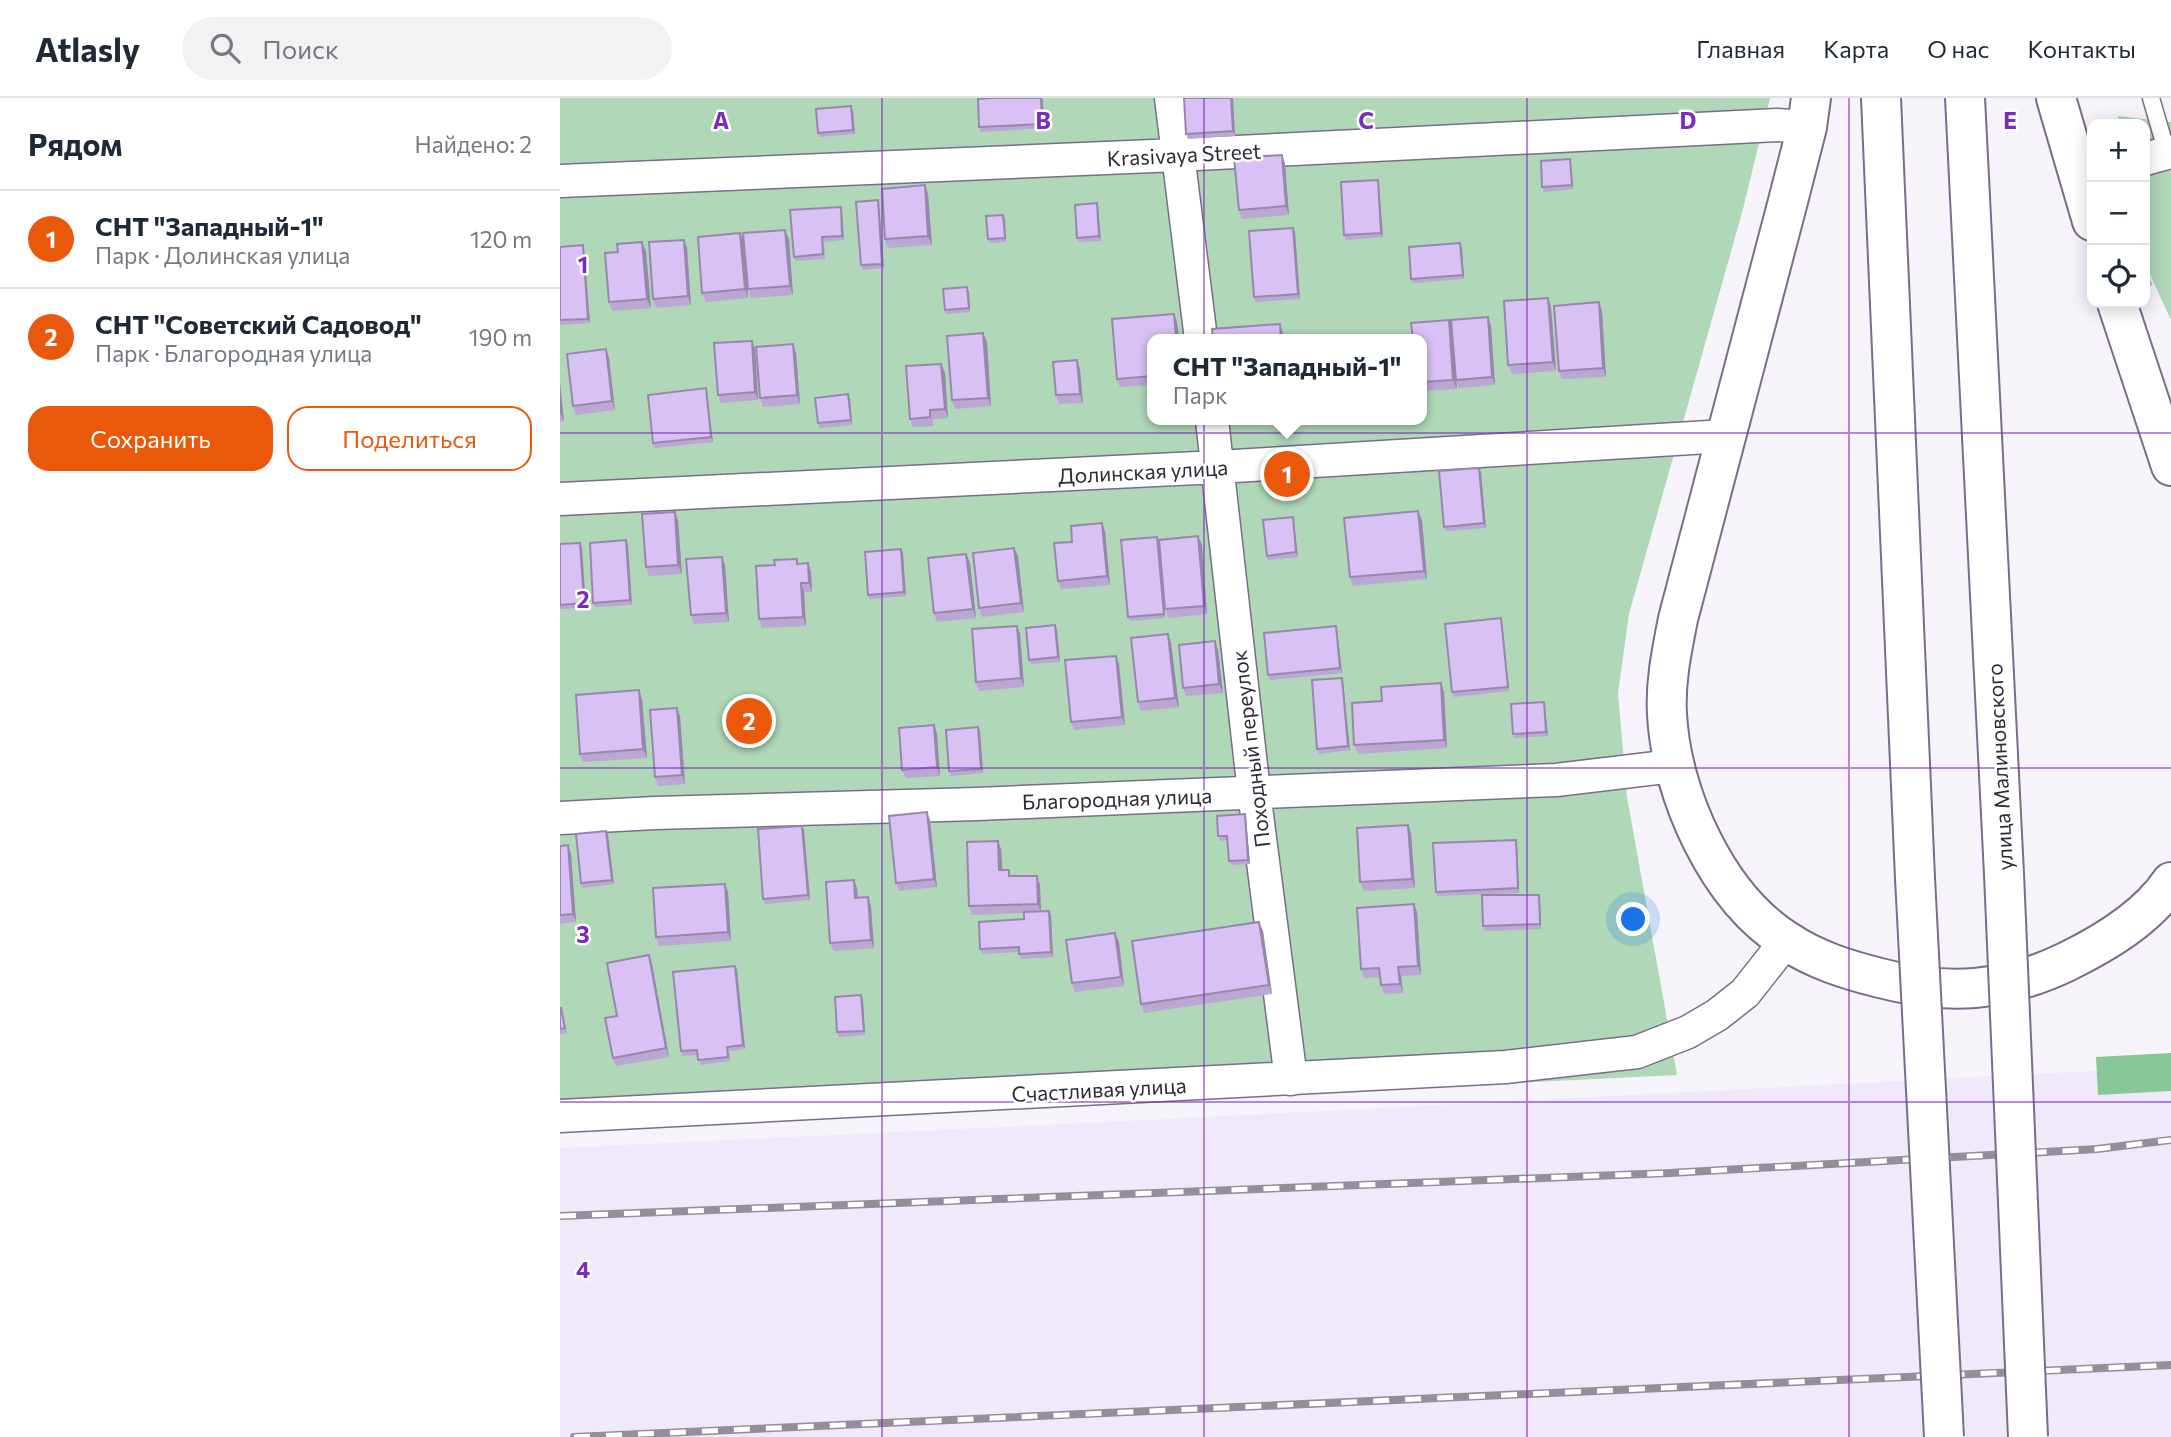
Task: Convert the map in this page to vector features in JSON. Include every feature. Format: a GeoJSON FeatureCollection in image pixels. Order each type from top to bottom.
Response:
{"type":"FeatureCollection","features":[{"type":"Feature","properties":{"kind":"highway"},"geometry":{"type":"LineString","coordinates":[[1881,98],[1915,877],[1944,1437]]}},
{"type":"Feature","properties":{"kind":"highway","name":"улица Малиновского"},"geometry":{"type":"LineString","coordinates":[[1965,98],[2004,874],[2028,1437]]}},
{"type":"Feature","properties":{"kind":"highway"},"geometry":{"type":"LineString","coordinates":[[2056,98],[2087,179]]}},
{"type":"Feature","properties":{"kind":"highway"},"geometry":{"type":"LineString","coordinates":[[1809,113],[1678,619],[1668,669],[1667,713],[1673,766],[1695,827],[1722,877],[1753,913],[1786,941],[1827,962],[1908,986],[1953,990],[1999,985],[2043,973],[2085,953],[2123,929],[2168,893]]}},
{"type":"Feature","properties":{"kind":"highway"},"geometry":{"type":"LineString","coordinates":[[2119,308],[2171,466]]}},
{"type":"Feature","properties":{"kind":"street"},"geometry":{"type":"LineString","coordinates":[[1171,98],[1200,334]]}},
{"type":"Feature","properties":{"kind":"street","name":"Krasivaya Street"},"geometry":{"type":"LineString","coordinates":[[560,181],[1752,127],[1809,113]]}},
{"type":"Feature","properties":{"kind":"street","name":"Походный переулок"},"geometry":{"type":"LineString","coordinates":[[1213,425],[1290,1079]]}},
{"type":"Feature","properties":{"kind":"street","name":"Долинская улица"},"geometry":{"type":"LineString","coordinates":[[560,499],[1219,467],[1726,436]]}},
{"type":"Feature","properties":{"kind":"street","name":"Благородная улица"},"geometry":{"type":"LineString","coordinates":[[560,818],[1556,780],[1673,766]]}},
{"type":"Feature","properties":{"kind":"street","name":"Счастливая улица"},"geometry":{"type":"LineString","coordinates":[[560,1116],[1506,1067],[1637,1052],[1688,1032],[1717,1015],[1745,993],[1786,941]]}},
{"type":"Feature","properties":{"kind":"lane"},"geometry":{"type":"LineString","coordinates":[[2151,98],[2161,155]]}},
{"type":"Feature","properties":{"kind":"shaded area"},"geometry":{"type":"Polygon","coordinates":[[[2171,1067],[2171,1437],[560,1437],[560,1148],[2171,1067]]]}},
{"type":"Feature","properties":{"kind":"green space"},"geometry":{"type":"Polygon","coordinates":[[[560,98],[1770,98],[1743,209],[1629,614],[1618,693],[1627,797],[1677,1075],[560,1130],[560,98]]]}},
{"type":"Feature","properties":{"kind":"green space"},"geometry":{"type":"Polygon","coordinates":[[[2118,116],[2144,119],[2118,119],[2118,116]]]}},
{"type":"Feature","properties":{"kind":"green space"},"geometry":{"type":"Polygon","coordinates":[[[2150,120],[2171,122],[2171,320],[2150,275],[2150,120]]]}},
{"type":"Feature","properties":{"kind":"green space"},"geometry":{"type":"Polygon","coordinates":[[[2171,1053],[2171,1091],[2098,1095],[2096,1057],[2171,1053]]]}},
{"type":"Feature","properties":{"kind":"building"},"geometry":{"type":"Polygon","coordinates":[[[1041,98],[1042,124],[979,127],[978,99],[1041,98]]]}},
{"type":"Feature","properties":{"kind":"building"},"geometry":{"type":"Polygon","coordinates":[[[1184,98],[1231,98],[1233,131],[1186,134],[1184,98]]]}},
{"type":"Feature","properties":{"kind":"building"},"geometry":{"type":"Polygon","coordinates":[[[851,106],[853,130],[818,133],[816,109],[851,106]]]}},
{"type":"Feature","properties":{"kind":"building"},"geometry":{"type":"Polygon","coordinates":[[[1282,155],[1286,206],[1239,210],[1234,158],[1282,155]]]}},
{"type":"Feature","properties":{"kind":"building"},"geometry":{"type":"Polygon","coordinates":[[[1570,159],[1572,185],[1542,187],[1541,161],[1570,159]]]}},
{"type":"Feature","properties":{"kind":"building"},"geometry":{"type":"Polygon","coordinates":[[[1378,180],[1381,233],[1344,235],[1341,182],[1378,180]]]}},
{"type":"Feature","properties":{"kind":"building"},"geometry":{"type":"Polygon","coordinates":[[[925,185],[928,236],[885,239],[882,189],[925,185]]]}},
{"type":"Feature","properties":{"kind":"building"},"geometry":{"type":"Polygon","coordinates":[[[878,200],[882,264],[861,265],[856,202],[878,200]]]}},
{"type":"Feature","properties":{"kind":"building"},"geometry":{"type":"Polygon","coordinates":[[[1097,203],[1099,236],[1077,238],[1075,205],[1097,203]]]}},
{"type":"Feature","properties":{"kind":"building"},"geometry":{"type":"Polygon","coordinates":[[[841,207],[842,236],[822,237],[823,254],[794,257],[790,210],[841,207]]]}},
{"type":"Feature","properties":{"kind":"building"},"geometry":{"type":"Polygon","coordinates":[[[1003,215],[1005,238],[988,239],[986,216],[1003,215]]]}},
{"type":"Feature","properties":{"kind":"building"},"geometry":{"type":"Polygon","coordinates":[[[1293,228],[1298,294],[1254,297],[1249,231],[1293,228]]]}},
{"type":"Feature","properties":{"kind":"building"},"geometry":{"type":"Polygon","coordinates":[[[785,230],[790,286],[748,289],[743,233],[785,230]]]}},
{"type":"Feature","properties":{"kind":"building"},"geometry":{"type":"Polygon","coordinates":[[[740,233],[745,289],[702,293],[698,237],[740,233]]]}},
{"type":"Feature","properties":{"kind":"building"},"geometry":{"type":"Polygon","coordinates":[[[684,240],[688,296],[653,299],[649,242],[684,240]]]}},
{"type":"Feature","properties":{"kind":"building"},"geometry":{"type":"Polygon","coordinates":[[[642,242],[647,299],[609,302],[605,253],[618,252],[617,244],[642,242]]]}},
{"type":"Feature","properties":{"kind":"building"},"geometry":{"type":"Polygon","coordinates":[[[1460,243],[1463,275],[1411,279],[1409,247],[1460,243]]]}},
{"type":"Feature","properties":{"kind":"building"},"geometry":{"type":"Polygon","coordinates":[[[583,245],[588,319],[560,320],[560,247],[583,245]]]}},
{"type":"Feature","properties":{"kind":"building"},"geometry":{"type":"Polygon","coordinates":[[[967,287],[969,308],[945,310],[943,289],[967,287]]]}},
{"type":"Feature","properties":{"kind":"building"},"geometry":{"type":"Polygon","coordinates":[[[1548,298],[1553,362],[1508,365],[1504,301],[1548,298]]]}},
{"type":"Feature","properties":{"kind":"building"},"geometry":{"type":"Polygon","coordinates":[[[1599,302],[1603,368],[1559,371],[1554,306],[1599,302]]]}},
{"type":"Feature","properties":{"kind":"building"},"geometry":{"type":"Polygon","coordinates":[[[1174,314],[1176,334],[1147,334],[1147,376],[1117,379],[1112,319],[1174,314]]]}},
{"type":"Feature","properties":{"kind":"building"},"geometry":{"type":"Polygon","coordinates":[[[1488,317],[1492,377],[1456,380],[1451,320],[1488,317]]]}},
{"type":"Feature","properties":{"kind":"building"},"geometry":{"type":"Polygon","coordinates":[[[1449,320],[1453,380],[1427,382],[1427,334],[1412,334],[1411,323],[1449,320]]]}},
{"type":"Feature","properties":{"kind":"building"},"geometry":{"type":"Polygon","coordinates":[[[1280,324],[1281,334],[1212,334],[1212,329],[1280,324]]]}},
{"type":"Feature","properties":{"kind":"building"},"geometry":{"type":"Polygon","coordinates":[[[983,333],[988,398],[952,400],[947,336],[983,333]]]}},
{"type":"Feature","properties":{"kind":"building"},"geometry":{"type":"Polygon","coordinates":[[[752,341],[755,392],[718,395],[714,343],[752,341]]]}},
{"type":"Feature","properties":{"kind":"building"},"geometry":{"type":"Polygon","coordinates":[[[793,344],[797,395],[760,398],[756,347],[793,344]]]}},
{"type":"Feature","properties":{"kind":"building"},"geometry":{"type":"Polygon","coordinates":[[[606,349],[612,401],[573,406],[567,354],[606,349]]]}},
{"type":"Feature","properties":{"kind":"building"},"geometry":{"type":"Polygon","coordinates":[[[1077,360],[1080,394],[1056,395],[1053,362],[1077,360]]]}},
{"type":"Feature","properties":{"kind":"building"},"geometry":{"type":"Polygon","coordinates":[[[941,364],[945,409],[930,410],[930,417],[910,419],[906,366],[941,364]]]}},
{"type":"Feature","properties":{"kind":"building"},"geometry":{"type":"Polygon","coordinates":[[[706,388],[711,437],[653,443],[648,395],[706,388]]]}},
{"type":"Feature","properties":{"kind":"building"},"geometry":{"type":"Polygon","coordinates":[[[848,394],[851,420],[818,423],[815,398],[848,394]]]}},
{"type":"Feature","properties":{"kind":"building"},"geometry":{"type":"Polygon","coordinates":[[[1479,468],[1484,523],[1444,527],[1439,471],[1479,468]]]}},
{"type":"Feature","properties":{"kind":"building"},"geometry":{"type":"Polygon","coordinates":[[[1418,511],[1424,571],[1350,577],[1344,518],[1418,511]]]}},
{"type":"Feature","properties":{"kind":"building"},"geometry":{"type":"Polygon","coordinates":[[[675,512],[678,565],[646,567],[642,514],[675,512]]]}},
{"type":"Feature","properties":{"kind":"building"},"geometry":{"type":"Polygon","coordinates":[[[1293,517],[1296,552],[1267,556],[1263,520],[1293,517]]]}},
{"type":"Feature","properties":{"kind":"building"},"geometry":{"type":"Polygon","coordinates":[[[1102,523],[1107,576],[1058,581],[1054,543],[1072,542],[1071,526],[1102,523]]]}},
{"type":"Feature","properties":{"kind":"building"},"geometry":{"type":"Polygon","coordinates":[[[1198,536],[1204,606],[1165,609],[1159,540],[1198,536]]]}},
{"type":"Feature","properties":{"kind":"building"},"geometry":{"type":"Polygon","coordinates":[[[1157,537],[1164,614],[1128,617],[1121,540],[1157,537]]]}},
{"type":"Feature","properties":{"kind":"building"},"geometry":{"type":"Polygon","coordinates":[[[626,540],[630,600],[593,603],[590,543],[626,540]]]}},
{"type":"Feature","properties":{"kind":"building"},"geometry":{"type":"Polygon","coordinates":[[[580,543],[584,603],[560,605],[560,544],[580,543]]]}},
{"type":"Feature","properties":{"kind":"building"},"geometry":{"type":"Polygon","coordinates":[[[1014,548],[1021,603],[979,608],[973,553],[1014,548]]]}},
{"type":"Feature","properties":{"kind":"building"},"geometry":{"type":"Polygon","coordinates":[[[901,549],[904,592],[868,595],[865,552],[901,549]]]}},
{"type":"Feature","properties":{"kind":"building"},"geometry":{"type":"Polygon","coordinates":[[[966,554],[973,609],[934,613],[928,558],[966,554]]]}},
{"type":"Feature","properties":{"kind":"building"},"geometry":{"type":"Polygon","coordinates":[[[722,557],[726,613],[691,615],[686,559],[722,557]]]}},
{"type":"Feature","properties":{"kind":"building"},"geometry":{"type":"Polygon","coordinates":[[[797,559],[797,564],[808,563],[809,583],[801,583],[803,617],[759,619],[756,566],[775,565],[774,560],[797,559]]]}},
{"type":"Feature","properties":{"kind":"building"},"geometry":{"type":"Polygon","coordinates":[[[1501,618],[1508,687],[1452,692],[1445,624],[1501,618]]]}},
{"type":"Feature","properties":{"kind":"building"},"geometry":{"type":"Polygon","coordinates":[[[1055,625],[1058,657],[1029,660],[1026,628],[1055,625]]]}},
{"type":"Feature","properties":{"kind":"building"},"geometry":{"type":"Polygon","coordinates":[[[1017,626],[1021,678],[976,682],[972,629],[1017,626]]]}},
{"type":"Feature","properties":{"kind":"building"},"geometry":{"type":"Polygon","coordinates":[[[1336,626],[1340,668],[1268,675],[1264,633],[1336,626]]]}},
{"type":"Feature","properties":{"kind":"building"},"geometry":{"type":"Polygon","coordinates":[[[1168,634],[1175,698],[1138,702],[1131,638],[1168,634]]]}},
{"type":"Feature","properties":{"kind":"building"},"geometry":{"type":"Polygon","coordinates":[[[1215,641],[1219,684],[1183,688],[1179,645],[1215,641]]]}},
{"type":"Feature","properties":{"kind":"building"},"geometry":{"type":"Polygon","coordinates":[[[1116,656],[1122,717],[1071,722],[1065,660],[1116,656]]]}},
{"type":"Feature","properties":{"kind":"building"},"geometry":{"type":"Polygon","coordinates":[[[1342,678],[1348,746],[1317,749],[1312,680],[1342,678]]]}},
{"type":"Feature","properties":{"kind":"building"},"geometry":{"type":"Polygon","coordinates":[[[1441,683],[1444,740],[1354,745],[1352,703],[1382,701],[1381,687],[1441,683]]]}},
{"type":"Feature","properties":{"kind":"building"},"geometry":{"type":"Polygon","coordinates":[[[639,690],[643,749],[580,754],[576,695],[639,690]]]}},
{"type":"Feature","properties":{"kind":"building"},"geometry":{"type":"Polygon","coordinates":[[[1544,702],[1546,732],[1513,734],[1511,704],[1544,702]]]}},
{"type":"Feature","properties":{"kind":"building"},"geometry":{"type":"Polygon","coordinates":[[[677,708],[682,775],[655,777],[650,710],[677,708]]]}},
{"type":"Feature","properties":{"kind":"building"},"geometry":{"type":"Polygon","coordinates":[[[934,725],[937,767],[902,770],[899,728],[934,725]]]}},
{"type":"Feature","properties":{"kind":"building"},"geometry":{"type":"Polygon","coordinates":[[[978,727],[981,769],[949,771],[946,730],[978,727]]]}},
{"type":"Feature","properties":{"kind":"building"},"geometry":{"type":"Polygon","coordinates":[[[927,812],[934,879],[896,883],[889,816],[927,812]]]}},
{"type":"Feature","properties":{"kind":"building"},"geometry":{"type":"Polygon","coordinates":[[[1245,814],[1248,860],[1229,861],[1227,836],[1218,836],[1217,816],[1245,814]]]}},
{"type":"Feature","properties":{"kind":"building"},"geometry":{"type":"Polygon","coordinates":[[[1408,825],[1412,879],[1360,882],[1357,828],[1408,825]]]}},
{"type":"Feature","properties":{"kind":"building"},"geometry":{"type":"Polygon","coordinates":[[[802,826],[808,895],[763,899],[758,829],[802,826]]]}},
{"type":"Feature","properties":{"kind":"building"},"geometry":{"type":"Polygon","coordinates":[[[606,831],[612,880],[581,883],[576,834],[606,831]]]}},
{"type":"Feature","properties":{"kind":"building"},"geometry":{"type":"Polygon","coordinates":[[[1516,840],[1518,888],[1436,892],[1433,843],[1516,840]]]}},
{"type":"Feature","properties":{"kind":"building"},"geometry":{"type":"Polygon","coordinates":[[[998,841],[999,870],[1009,870],[1009,876],[1037,876],[1038,904],[969,906],[967,842],[998,841]]]}},
{"type":"Feature","properties":{"kind":"building"},"geometry":{"type":"Polygon","coordinates":[[[568,845],[573,914],[560,915],[560,846],[568,845]]]}},
{"type":"Feature","properties":{"kind":"building"},"geometry":{"type":"Polygon","coordinates":[[[854,880],[855,898],[868,897],[871,940],[830,943],[826,882],[854,880]]]}},
{"type":"Feature","properties":{"kind":"building"},"geometry":{"type":"Polygon","coordinates":[[[725,884],[728,932],[656,937],[653,888],[725,884]]]}},
{"type":"Feature","properties":{"kind":"building"},"geometry":{"type":"Polygon","coordinates":[[[1482,895],[1539,895],[1540,924],[1483,926],[1482,895]]]}},
{"type":"Feature","properties":{"kind":"building"},"geometry":{"type":"Polygon","coordinates":[[[1414,904],[1418,966],[1398,967],[1400,984],[1381,985],[1379,968],[1361,969],[1357,908],[1414,904]]]}},
{"type":"Feature","properties":{"kind":"building"},"geometry":{"type":"Polygon","coordinates":[[[1049,911],[1051,952],[1019,954],[1019,947],[980,949],[979,922],[1024,919],[1024,912],[1049,911]]]}},
{"type":"Feature","properties":{"kind":"building"},"geometry":{"type":"Polygon","coordinates":[[[1259,922],[1269,985],[1141,1004],[1132,941],[1259,922]]]}},
{"type":"Feature","properties":{"kind":"building"},"geometry":{"type":"Polygon","coordinates":[[[1115,933],[1121,977],[1072,983],[1066,940],[1115,933]]]}},
{"type":"Feature","properties":{"kind":"building"},"geometry":{"type":"Polygon","coordinates":[[[649,955],[666,1048],[613,1058],[605,1018],[617,1016],[607,963],[649,955]]]}},
{"type":"Feature","properties":{"kind":"building"},"geometry":{"type":"Polygon","coordinates":[[[735,966],[743,1045],[727,1047],[728,1057],[698,1060],[697,1050],[681,1051],[673,972],[735,966]]]}},
{"type":"Feature","properties":{"kind":"building"},"geometry":{"type":"Polygon","coordinates":[[[861,995],[864,1031],[837,1032],[835,997],[861,995]]]}},
{"type":"Feature","properties":{"kind":"building"},"geometry":{"type":"Polygon","coordinates":[[[560,1008],[565,1028],[560,1029],[560,1008]]]}},
{"type":"Feature","properties":{"kind":"railway"},"geometry":{"type":"LineString","coordinates":[[560,1216],[1670,1173],[2097,1149],[2171,1140]]}},
{"type":"Feature","properties":{"kind":"railway"},"geometry":{"type":"LineString","coordinates":[[574,1437],[2171,1365]]}},
{"type":"Feature","properties":{"kind":"place","name":"СНТ \"Западный-1\""},"geometry":{"type":"Point","coordinates":[1287,474]}},
{"type":"Feature","properties":{"kind":"place","name":"СНТ \"Советский Садовод\""},"geometry":{"type":"Point","coordinates":[749,721]}}]}
